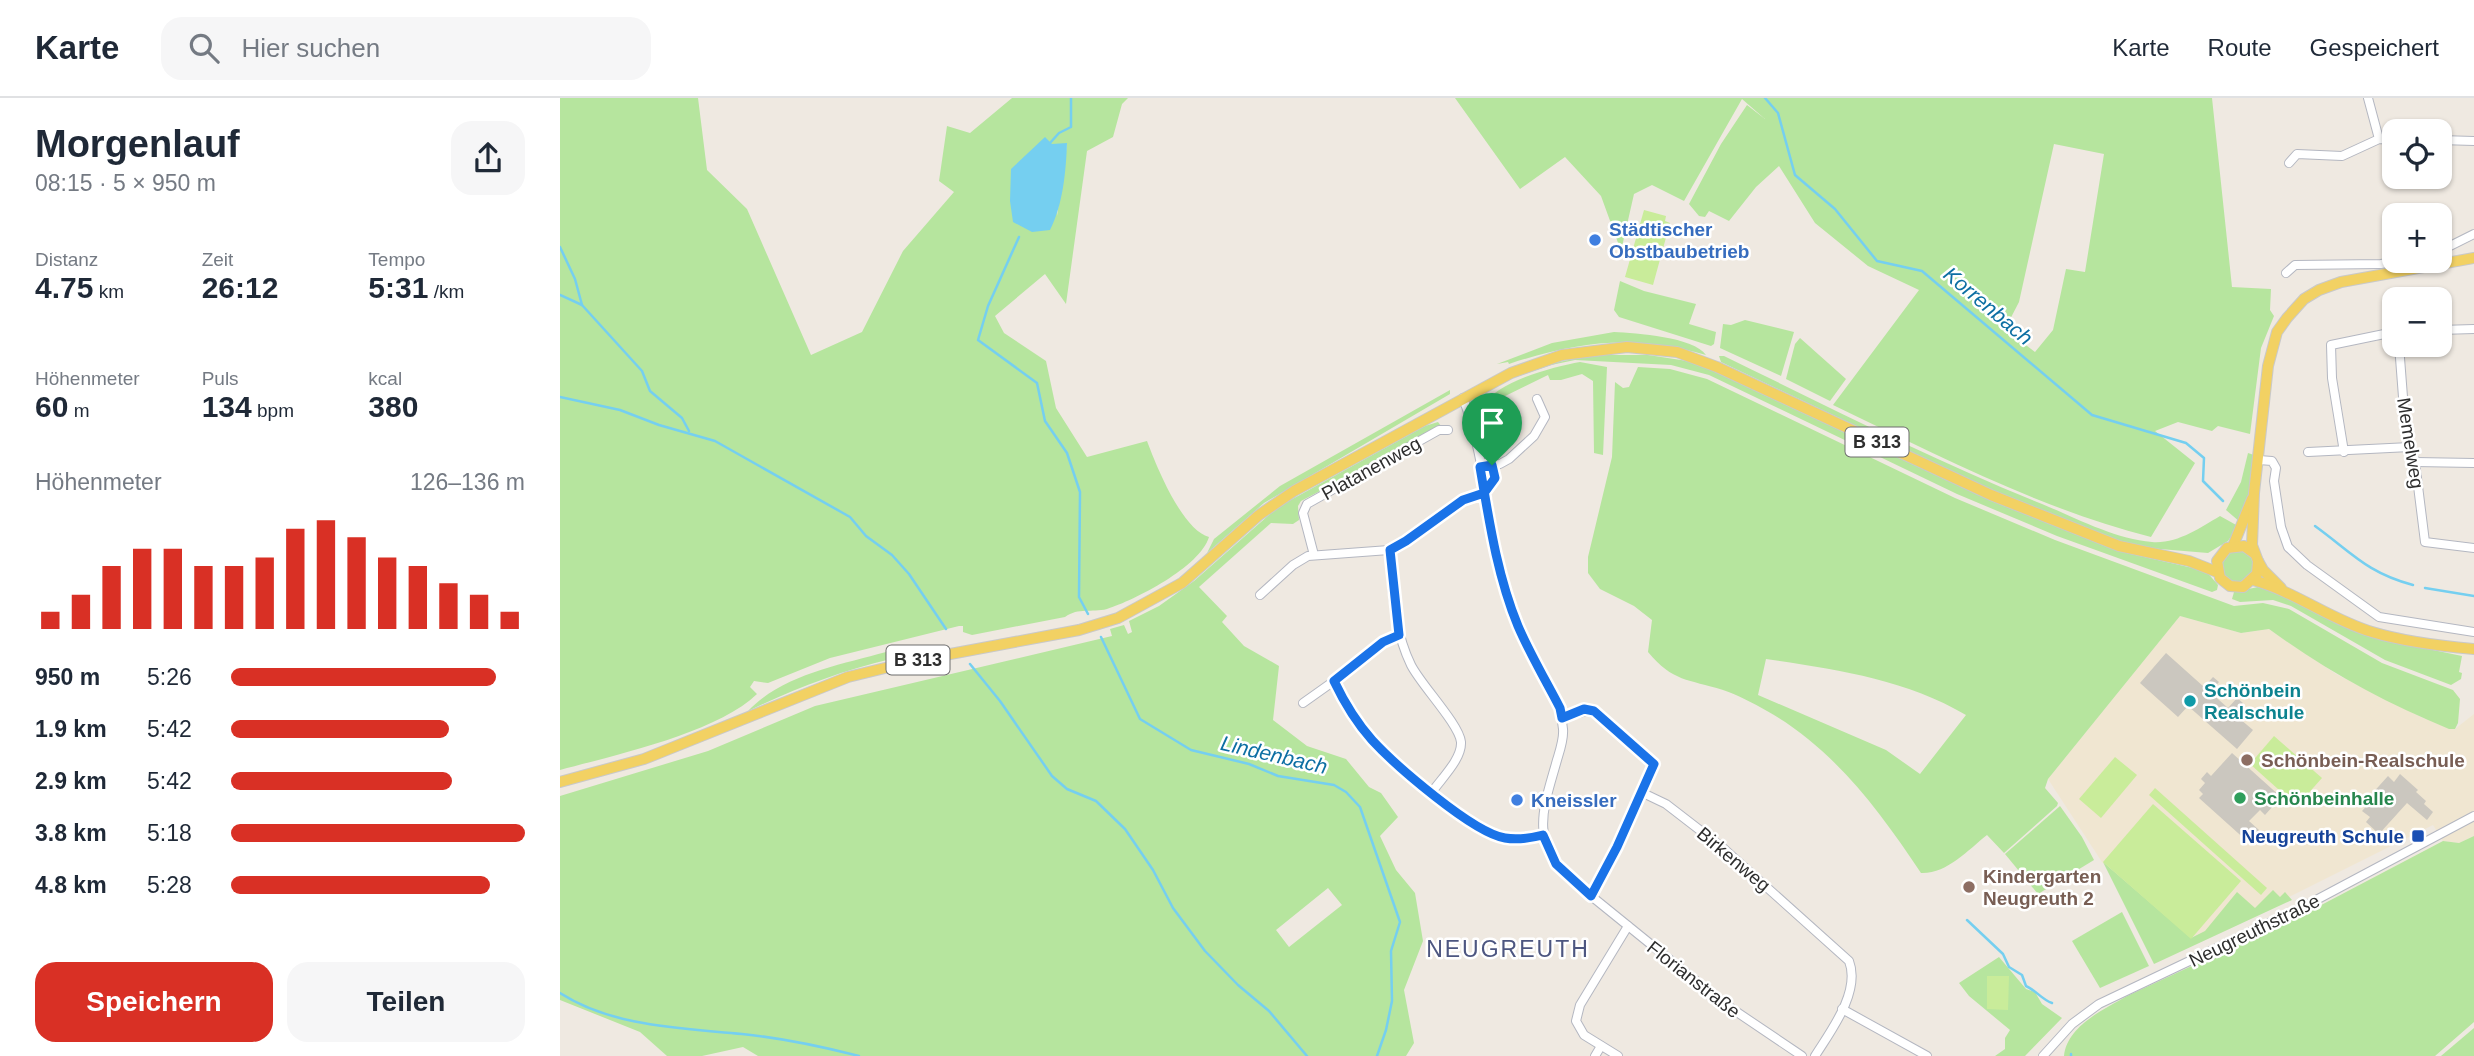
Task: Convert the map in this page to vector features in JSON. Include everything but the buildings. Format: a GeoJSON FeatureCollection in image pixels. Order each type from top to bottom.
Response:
{"type":"FeatureCollection","features":[{"type":"Feature","properties":{"kind":"main road"},"geometry":{"type":"LineString","coordinates":[[2283,590],[2263,570],[2252,545],[2254,493],[2272,347],[2277,332],[2304,299],[2319,290],[2341,282],[2474,258]]}},
{"type":"Feature","properties":{"kind":"main road","name":"B 313"},"geometry":{"type":"LineString","coordinates":[[560,782],[644,759],[848,677],[918,660],[1079,630],[1118,618],[1182,583],[1250,522],[1283,498],[1462,398],[1511,373],[1562,355],[1627,347],[1677,352],[1717,367],[1991,495],[2119,546],[2189,561],[2217,572]]}},
{"type":"Feature","properties":{"kind":"main road"},"geometry":{"type":"LineString","coordinates":[[2232,545],[2244,546],[2257,557],[2257,574],[2243,587],[2230,586],[2217,572],[2219,556],[2232,545],[2254,493]]}},
{"type":"Feature","properties":{"kind":"main road","name":"B 313"},"geometry":{"type":"LineString","coordinates":[[2189,561],[2219,556]]}},
{"type":"Feature","properties":{"kind":"main road"},"geometry":{"type":"LineString","coordinates":[[2253,580],[2283,590],[2371,632],[2474,649]]}},
{"type":"Feature","properties":{"kind":"street"},"geometry":{"type":"LineString","coordinates":[[2368,98],[2379,139]]}},
{"type":"Feature","properties":{"kind":"street"},"geometry":{"type":"LineString","coordinates":[[2289,163],[2297,154],[2342,156],[2382,139]]}},
{"type":"Feature","properties":{"kind":"street"},"geometry":{"type":"LineString","coordinates":[[2452,140],[2474,141]]}},
{"type":"Feature","properties":{"kind":"street"},"geometry":{"type":"LineString","coordinates":[[2452,245],[2474,234]]}},
{"type":"Feature","properties":{"kind":"street"},"geometry":{"type":"LineString","coordinates":[[2286,273],[2295,265],[2382,264]]}},
{"type":"Feature","properties":{"kind":"street"},"geometry":{"type":"LineString","coordinates":[[2452,330],[2474,329]]}},
{"type":"Feature","properties":{"kind":"street"},"geometry":{"type":"LineString","coordinates":[[2344,452],[2332,378],[2331,345],[2382,334]]}},
{"type":"Feature","properties":{"kind":"street","name":"Memelweg"},"geometry":{"type":"LineString","coordinates":[[2400,357],[2410,447],[2415,462],[2425,542],[2474,548]]}},
{"type":"Feature","properties":{"kind":"street"},"geometry":{"type":"LineString","coordinates":[[1334,681],[1349,710],[1370,738],[1432,792],[1494,835],[1517,839],[1543,835],[1542,815],[1563,734],[1562,718],[1560,708],[1529,649],[1510,603],[1496,555],[1475,434],[1462,398]]}},
{"type":"Feature","properties":{"kind":"street"},"geometry":{"type":"LineString","coordinates":[[1480,467],[1509,459],[1542,426],[1545,417],[1537,399]]}},
{"type":"Feature","properties":{"kind":"street","name":"Platanenweg"},"geometry":{"type":"LineString","coordinates":[[1314,555],[1303,513],[1307,504],[1439,430],[1448,430]]}},
{"type":"Feature","properties":{"kind":"street"},"geometry":{"type":"LineString","coordinates":[[2308,452],[2410,447]]}},
{"type":"Feature","properties":{"kind":"street"},"geometry":{"type":"LineString","coordinates":[[2259,460],[2272,461],[2276,468],[2277,509],[2288,547],[2316,572],[2379,617],[2474,632]]}},
{"type":"Feature","properties":{"kind":"street"},"geometry":{"type":"LineString","coordinates":[[2415,462],[2474,463]]}},
{"type":"Feature","properties":{"kind":"street"},"geometry":{"type":"LineString","coordinates":[[1260,595],[1296,562],[1314,555],[1390,550],[1463,500],[1484,493],[1495,478],[1492,465]]}},
{"type":"Feature","properties":{"kind":"street"},"geometry":{"type":"LineString","coordinates":[[1390,550],[1399,635],[1417,676],[1455,728],[1461,743],[1458,755],[1432,792]]}},
{"type":"Feature","properties":{"kind":"street"},"geometry":{"type":"LineString","coordinates":[[1303,703],[1383,642],[1399,635]]}},
{"type":"Feature","properties":{"kind":"street"},"geometry":{"type":"LineString","coordinates":[[2458,648],[2474,655]]}},
{"type":"Feature","properties":{"kind":"street"},"geometry":{"type":"LineString","coordinates":[[1562,718],[1584,709],[1594,711],[1651,760],[1654,767],[1591,896]]}},
{"type":"Feature","properties":{"kind":"street","name":"Birkenweg"},"geometry":{"type":"LineString","coordinates":[[1643,793],[1666,804],[1723,848],[1849,961],[1852,974],[1842,1009],[1815,1056]]}},
{"type":"Feature","properties":{"kind":"street","name":"Neugreuthstraße"},"geometry":{"type":"LineString","coordinates":[[2043,1056],[2072,1024],[2099,1004],[2303,906],[2474,816]]}},
{"type":"Feature","properties":{"kind":"street","name":"Florianstraße"},"geometry":{"type":"LineString","coordinates":[[1543,835],[1556,864],[1591,896],[1722,1002],[1802,1056]]}},
{"type":"Feature","properties":{"kind":"street"},"geometry":{"type":"LineString","coordinates":[[1618,1056],[1578,1028],[1577,1013],[1606,958],[1628,926]]}},
{"type":"Feature","properties":{"kind":"street"},"geometry":{"type":"LineString","coordinates":[[1842,1009],[1927,1056]]}},
{"type":"Feature","properties":{"kind":"street"},"geometry":{"type":"LineString","coordinates":[[1595,1056],[1601,1046]]}},
{"type":"Feature","properties":{"kind":"shaded area"},"geometry":{"type":"Polygon","coordinates":[[[2180,616],[2241,633],[2269,629],[2336,674],[2423,718],[2455,729],[2474,714],[2474,836],[2459,843],[2443,841],[2433,825],[2189,947],[2102,862],[2048,779],[2180,616]]]}},
{"type":"Feature","properties":{"kind":"green space"},"geometry":{"type":"Polygon","coordinates":[[[560,98],[698,98],[707,170],[747,209],[811,355],[862,332],[903,251],[954,192],[939,181],[947,126],[970,133],[1012,98],[1128,98],[1122,104],[1113,137],[1087,151],[1066,304],[1045,274],[995,316],[1004,333],[1046,361],[1056,408],[1087,457],[1147,441],[1163,480],[1180,510],[1199,532],[1209,537],[1193,560],[1165,581],[1107,609],[1080,611],[1065,617],[972,635],[963,632],[963,626],[959,626],[830,658],[768,683],[754,681],[750,687],[757,694],[717,720],[636,750],[560,770],[560,98]],[[1052,144],[1057,216],[1067,144],[1052,144]]]}},
{"type":"Feature","properties":{"kind":"green space"},"geometry":{"type":"Polygon","coordinates":[[[1455,98],[2212,98],[2232,287],[2271,289],[2270,310],[2274,316],[2261,348],[2250,434],[2218,426],[2212,431],[2178,422],[2155,431],[2195,463],[2151,537],[2029,496],[1833,405],[1919,290],[1868,266],[1815,223],[1779,166],[1756,187],[1729,221],[1709,211],[1705,217],[1699,216],[1689,204],[1721,144],[1747,105],[1765,119],[1742,99],[1684,201],[1652,185],[1634,194],[1621,251],[1601,196],[1565,157],[1520,189],[1455,98]],[[2054,144],[2019,302],[2005,329],[2035,352],[2053,330],[2066,269],[2085,272],[2104,154],[2054,144]]]}},
{"type":"Feature","properties":{"kind":"green space"},"geometry":{"type":"Polygon","coordinates":[[[1644,210],[1666,216],[1665,221],[1670,223],[1653,285],[1625,277],[1644,210]]]}},
{"type":"Feature","properties":{"kind":"green space"},"geometry":{"type":"Polygon","coordinates":[[[1620,281],[1644,291],[1696,304],[1689,324],[1716,332],[1714,344],[1711,346],[1619,317],[1614,310],[1620,281]]]}},
{"type":"Feature","properties":{"kind":"green space"},"geometry":{"type":"Polygon","coordinates":[[[1745,320],[1794,332],[1781,376],[1720,348],[1723,324],[1731,325],[1745,320]]]}},
{"type":"Feature","properties":{"kind":"green space"},"geometry":{"type":"Polygon","coordinates":[[[1614,332],[1677,340],[1700,349],[1706,355],[1655,344],[1607,343],[1559,350],[1509,364],[1497,364],[1552,343],[1614,332]]]}},
{"type":"Feature","properties":{"kind":"green space"},"geometry":{"type":"Polygon","coordinates":[[[1800,338],[1846,379],[1830,401],[1786,379],[1795,344],[1800,338]]]}},
{"type":"Feature","properties":{"kind":"green space"},"geometry":{"type":"Polygon","coordinates":[[[1593,355],[1648,355],[1694,362],[1989,500],[2118,551],[2206,571],[2218,585],[2217,590],[2212,592],[2057,536],[1957,494],[1709,375],[1671,365],[1575,360],[1516,377],[1549,364],[1593,355]]]}},
{"type":"Feature","properties":{"kind":"green space"},"geometry":{"type":"Polygon","coordinates":[[[1719,356],[1724,356],[1961,469],[2124,537],[2161,542],[2188,534],[2220,516],[2238,526],[2228,541],[2208,553],[2148,548],[2116,540],[1994,491],[1721,362],[1719,356]]]}},
{"type":"Feature","properties":{"kind":"green space"},"geometry":{"type":"Polygon","coordinates":[[[1580,362],[1607,367],[1603,455],[1594,453],[1593,381],[1582,374],[1561,380],[1550,380],[1548,375],[1495,401],[1487,419],[1482,421],[1481,408],[1488,399],[1511,383],[1580,362]]]}},
{"type":"Feature","properties":{"kind":"green space"},"geometry":{"type":"Polygon","coordinates":[[[1638,367],[1670,369],[1707,379],[1955,498],[2055,540],[2234,606],[2263,603],[2289,609],[2382,663],[2453,690],[2460,699],[2458,723],[2455,729],[2449,729],[2379,697],[2334,672],[2269,629],[2241,633],[2180,616],[2048,779],[2045,788],[2058,803],[2057,806],[2004,853],[1987,835],[1940,870],[1921,873],[1871,804],[1834,762],[1813,743],[1791,726],[1745,699],[1682,678],[1665,669],[1648,652],[1652,620],[1634,606],[1600,589],[1588,573],[1588,557],[1612,457],[1615,382],[1623,388],[1629,387],[1638,367]],[[1766,659],[1758,695],[1886,750],[1920,774],[1966,715],[1919,692],[1869,677],[1766,659]]]}},
{"type":"Feature","properties":{"kind":"green space"},"geometry":{"type":"Polygon","coordinates":[[[1450,390],[1450,394],[1264,503],[1207,553],[1214,539],[1280,486],[1450,390]]]}},
{"type":"Feature","properties":{"kind":"green space"},"geometry":{"type":"Polygon","coordinates":[[[1438,422],[1441,426],[1301,501],[1298,506],[1299,520],[1293,524],[1271,523],[1199,587],[1227,616],[1222,622],[1244,646],[1279,666],[1273,720],[1307,746],[1346,759],[1369,787],[1381,793],[1398,817],[1380,836],[1396,870],[1415,893],[1423,941],[1404,990],[1414,1043],[1406,1056],[758,1056],[743,1047],[702,1056],[667,1056],[640,1032],[560,1000],[560,796],[708,751],[815,706],[1112,636],[1110,629],[1124,625],[1128,634],[1132,632],[1129,621],[1159,606],[1194,581],[1278,507],[1425,426],[1438,422]],[[1328,888],[1276,930],[1289,947],[1342,905],[1328,888]]]}},
{"type":"Feature","properties":{"kind":"green space"},"geometry":{"type":"Polygon","coordinates":[[[2248,453],[2254,455],[2249,492],[2240,522],[2226,510],[2241,482],[2248,453]]]}},
{"type":"Feature","properties":{"kind":"green space"},"geometry":{"type":"Polygon","coordinates":[[[2238,551],[2249,556],[2254,567],[2249,578],[2238,583],[2227,578],[2222,567],[2227,556],[2238,551]]]}},
{"type":"Feature","properties":{"kind":"green space"},"geometry":{"type":"Polygon","coordinates":[[[2258,587],[2370,637],[2462,656],[2459,672],[2462,673],[2461,679],[2451,685],[2385,660],[2291,606],[2273,600],[2240,602],[2232,599],[2234,592],[2258,587]]]}},
{"type":"Feature","properties":{"kind":"green space"},"geometry":{"type":"Polygon","coordinates":[[[886,652],[892,653],[891,659],[818,681],[748,711],[777,688],[794,680],[886,652]]]}},
{"type":"Feature","properties":{"kind":"green space"},"geometry":{"type":"Polygon","coordinates":[[[2274,736],[2322,778],[2297,806],[2250,764],[2274,736]]]}},
{"type":"Feature","properties":{"kind":"green space"},"geometry":{"type":"Polygon","coordinates":[[[2115,757],[2137,775],[2101,818],[2079,799],[2115,757]]]}},
{"type":"Feature","properties":{"kind":"green space"},"geometry":{"type":"Polygon","coordinates":[[[2155,788],[2267,888],[2261,895],[2149,795],[2155,788]]]}},
{"type":"Feature","properties":{"kind":"green space"},"geometry":{"type":"Polygon","coordinates":[[[2153,804],[2241,881],[2191,939],[2103,862],[2153,804]]]}},
{"type":"Feature","properties":{"kind":"green space"},"geometry":{"type":"Polygon","coordinates":[[[2060,806],[2094,860],[2038,894],[2005,854],[2060,806]]]}},
{"type":"Feature","properties":{"kind":"green space"},"geometry":{"type":"Polygon","coordinates":[[[2474,836],[2474,1022],[2435,1056],[2064,1056],[2067,1045],[2079,1028],[2097,1013],[2127,996],[2308,912],[2443,841],[2459,843],[2474,836]]]}},
{"type":"Feature","properties":{"kind":"green space"},"geometry":{"type":"Polygon","coordinates":[[[2103,862],[2191,938],[2205,931],[2237,892],[2255,908],[2273,890],[2280,897],[2285,892],[2292,900],[2154,964],[2103,862]]]}},
{"type":"Feature","properties":{"kind":"green space"},"geometry":{"type":"Polygon","coordinates":[[[2122,912],[2149,966],[2100,988],[2072,941],[2122,912]]]}},
{"type":"Feature","properties":{"kind":"green space"},"geometry":{"type":"Polygon","coordinates":[[[1999,957],[2026,989],[2035,992],[2042,1004],[2062,1018],[2025,1056],[1995,1056],[2005,1049],[2005,1038],[2010,1030],[1969,996],[1959,983],[1999,957]]]}},
{"type":"Feature","properties":{"kind":"green space"},"geometry":{"type":"Polygon","coordinates":[[[1987,976],[2009,976],[2008,1010],[1987,1009],[1987,976]]]}},
{"type":"Feature","properties":{"kind":"green space"},"geometry":{"type":"Polygon","coordinates":[[[2474,1028],[2474,1056],[2441,1056],[2474,1028]]]}},
{"type":"Feature","properties":{"kind":"water"},"geometry":{"type":"Polygon","coordinates":[[[1045,137],[1052,144],[1067,143],[1065,176],[1058,210],[1050,230],[1032,232],[1013,222],[1010,201],[1011,169],[1045,137]]]}},
{"type":"Feature","properties":{"kind":"waterway","name":"Lindenbach"},"geometry":{"type":"LineString","coordinates":[[1050,143],[1059,133],[1071,127],[1071,98]]}},
{"type":"Feature","properties":{"kind":"waterway","name":"Korrenbach"},"geometry":{"type":"LineString","coordinates":[[1765,98],[1778,113],[1795,175],[1835,209],[1877,261],[1922,271],[2092,415],[2186,443],[2204,458],[2203,481],[2223,501]]}},
{"type":"Feature","properties":{"kind":"waterway","name":"Lindenbach"},"geometry":{"type":"LineString","coordinates":[[1019,237],[988,306],[978,340],[1037,383],[1045,421],[1067,453],[1080,492],[1079,597],[1088,614]]}},
{"type":"Feature","properties":{"kind":"waterway"},"geometry":{"type":"LineString","coordinates":[[560,247],[575,279],[582,305]]}},
{"type":"Feature","properties":{"kind":"waterway"},"geometry":{"type":"LineString","coordinates":[[560,295],[582,305],[642,371],[650,391],[682,418],[689,431]]}},
{"type":"Feature","properties":{"kind":"waterway"},"geometry":{"type":"LineString","coordinates":[[560,397],[620,410],[659,425],[715,441],[850,517],[866,536],[892,555],[909,574],[946,629]]}},
{"type":"Feature","properties":{"kind":"waterway","name":"Korrenbach"},"geometry":{"type":"LineString","coordinates":[[2315,526],[2371,568],[2413,585]]}},
{"type":"Feature","properties":{"kind":"waterway","name":"Korrenbach"},"geometry":{"type":"LineString","coordinates":[[2425,588],[2474,596]]}},
{"type":"Feature","properties":{"kind":"waterway","name":"Lindenbach"},"geometry":{"type":"LineString","coordinates":[[1101,637],[1140,719],[1191,750],[1249,764],[1278,776],[1334,785],[1346,792],[1360,807],[1400,922],[1391,951],[1392,1001],[1377,1056]]}},
{"type":"Feature","properties":{"kind":"waterway"},"geometry":{"type":"LineString","coordinates":[[970,664],[1000,701],[1052,776],[1067,789],[1096,801],[1125,829],[1153,870],[1173,908],[1205,951],[1238,985],[1269,1011],[1307,1056]]}},
{"type":"Feature","properties":{"kind":"waterway"},"geometry":{"type":"LineString","coordinates":[[1967,920],[2003,954],[2009,967],[2022,975],[2026,986],[2052,1003]]}},
{"type":"Feature","properties":{"kind":"waterway"},"geometry":{"type":"LineString","coordinates":[[560,993],[602,1013],[648,1024],[772,1038],[859,1056]]}},
{"type":"Feature","properties":{"kind":"place","name":"Städtischer Obstbaubetrieb"},"geometry":{"type":"Point","coordinates":[1595,240]}},
{"type":"Feature","properties":{"kind":"place","name":"Schönbein Realschule"},"geometry":{"type":"Point","coordinates":[2190,701]}},
{"type":"Feature","properties":{"kind":"place","name":"Schönbein-Realschule"},"geometry":{"type":"Point","coordinates":[2247,760]}},
{"type":"Feature","properties":{"kind":"place","name":"Schönbeinhalle"},"geometry":{"type":"Point","coordinates":[2240,798]}},
{"type":"Feature","properties":{"kind":"place","name":"Kneissler"},"geometry":{"type":"Point","coordinates":[1517,800]}},
{"type":"Feature","properties":{"kind":"place","name":"Neugreuth Schule"},"geometry":{"type":"Point","coordinates":[2418,836]}},
{"type":"Feature","properties":{"kind":"place","name":"Kindergarten Neugreuth 2"},"geometry":{"type":"Point","coordinates":[1969,887]}},
{"type":"Feature","properties":{"kind":"district","name":"NEUGREUTH"},"geometry":{"type":"Point","coordinates":[1508,949]}},
{"type":"Feature","properties":{"kind":"route"},"geometry":{"type":"LineString","coordinates":[[1492,465],[1480,467],[1484,493],[1486,499],[1489,521],[1501,575],[1518,626],[1560,708],[1562,718],[1568,718],[1584,709],[1594,711],[1654,764],[1599,885],[1591,896],[1556,864],[1543,835],[1517,839],[1494,835],[1466,818],[1419,782],[1370,738],[1349,710],[1334,681],[1383,642],[1399,635],[1390,550],[1463,500],[1484,493],[1495,478],[1492,465]]}}]}
